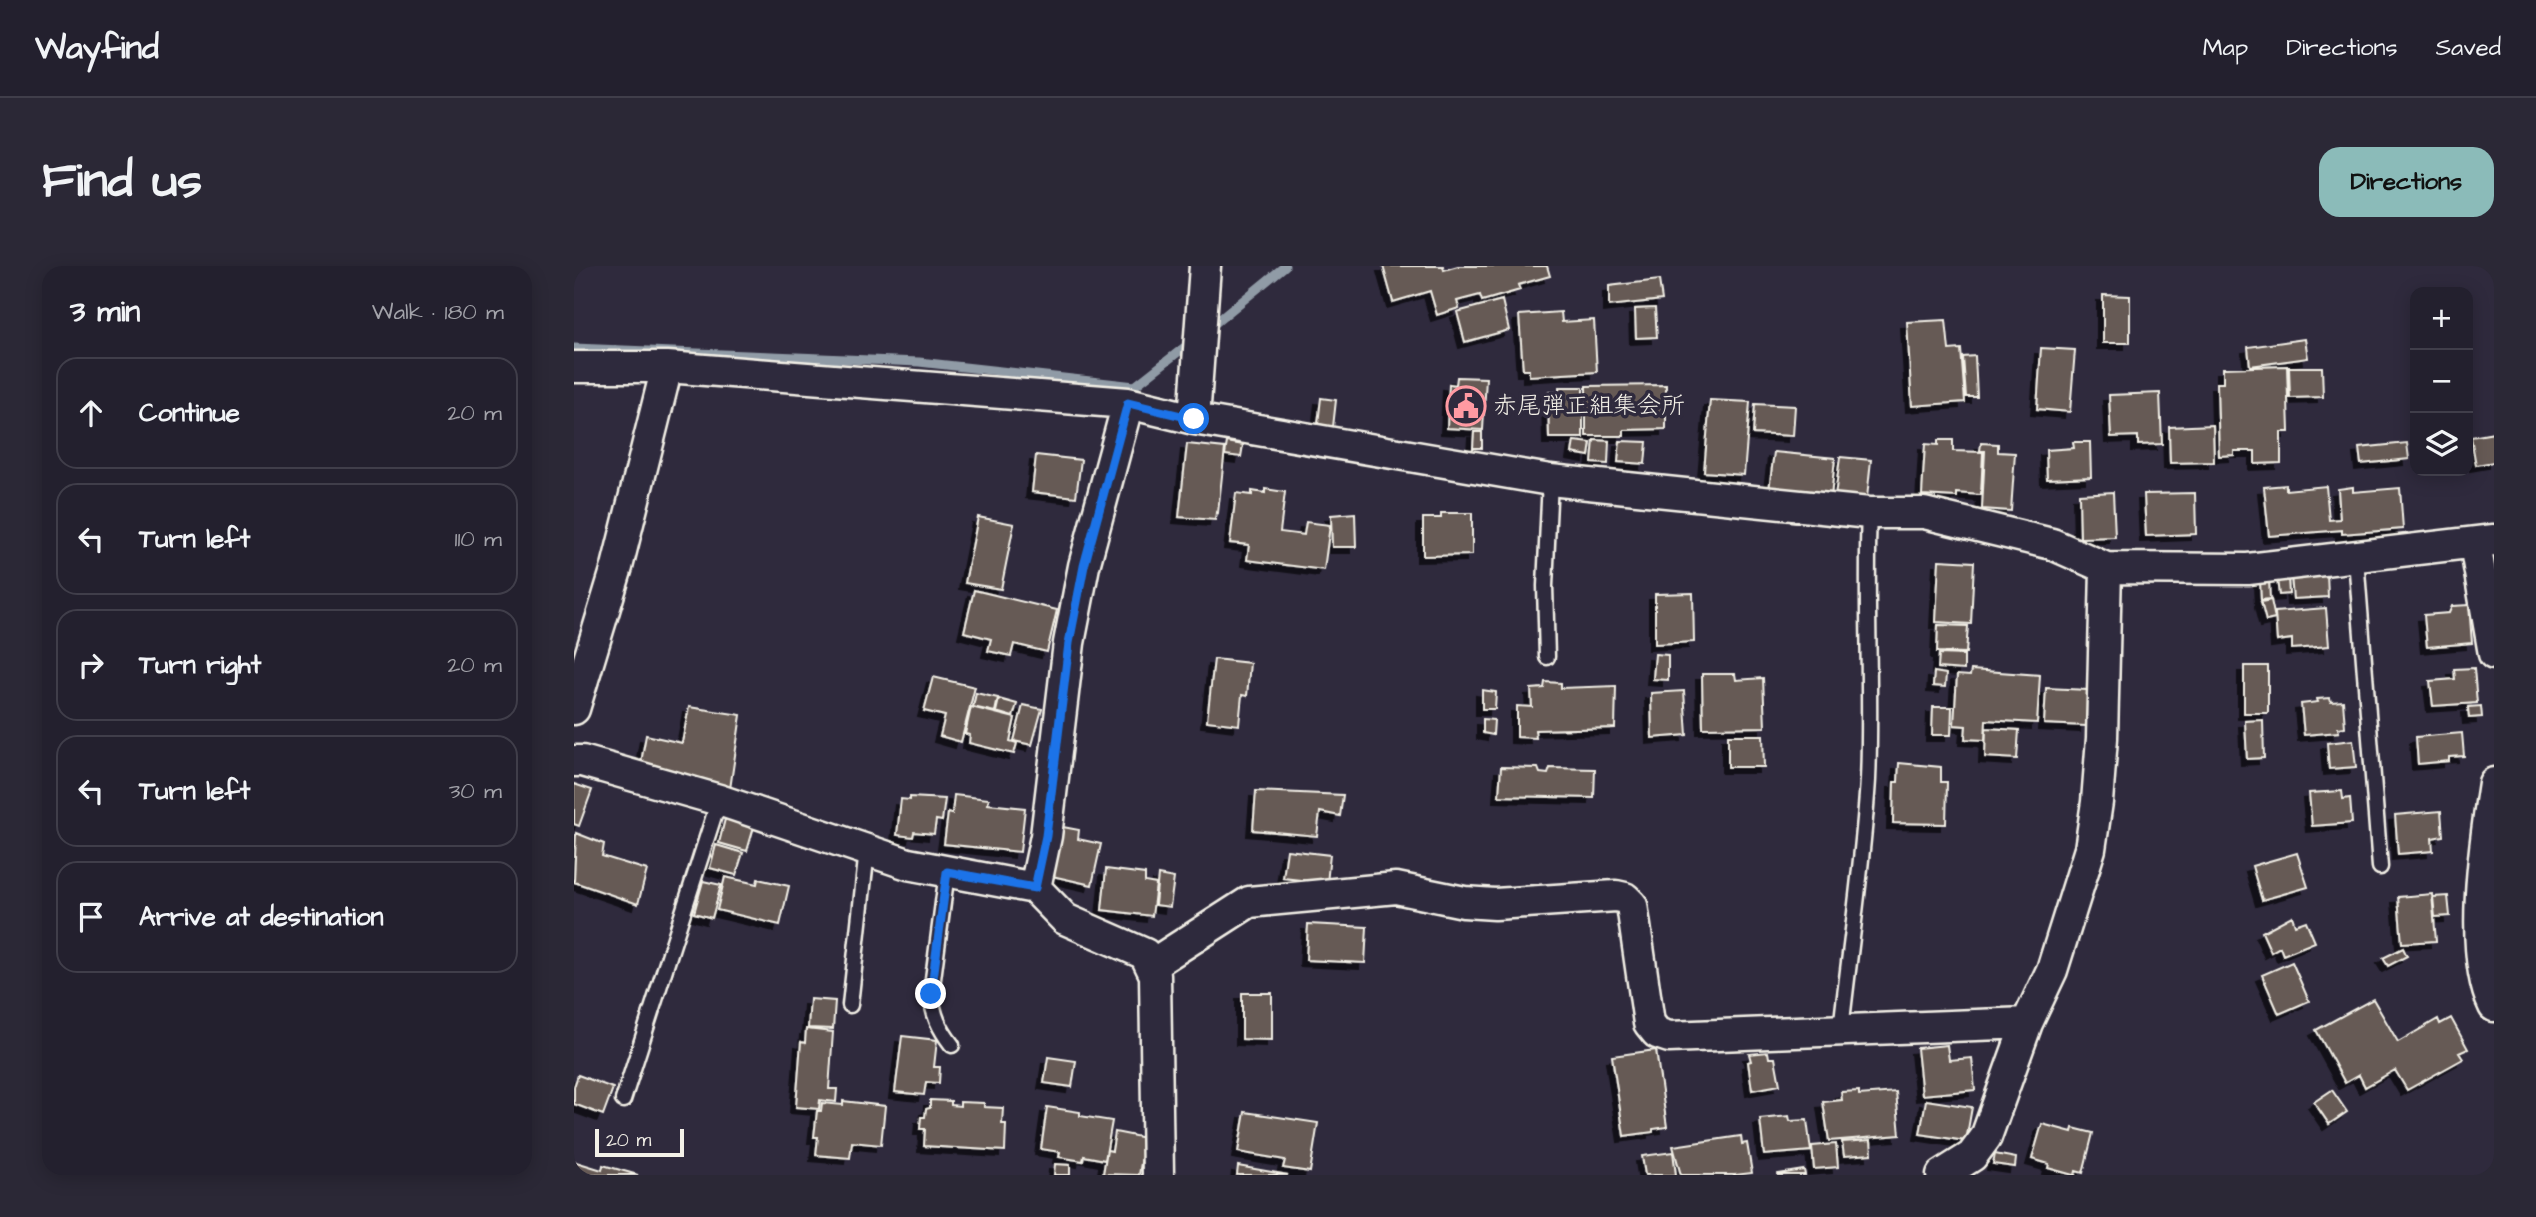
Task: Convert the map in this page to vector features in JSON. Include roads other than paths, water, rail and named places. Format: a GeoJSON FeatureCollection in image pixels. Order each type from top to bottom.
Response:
{"type":"FeatureCollection","features":[{"type":"Feature","properties":{"kind":"street"},"geometry":{"type":"LineString","coordinates":[[1194,419],[1205,266]]}},
{"type":"Feature","properties":{"kind":"street"},"geometry":{"type":"LineString","coordinates":[[574,367],[667,367],[1128,403],[1194,419],[1550,480],[1869,513],[1924,513],[2052,544],[2106,568],[2248,569],[2484,542],[2494,654]]}},
{"type":"Feature","properties":{"kind":"street"},"geometry":{"type":"LineString","coordinates":[[574,709],[617,567],[667,367]]}},
{"type":"Feature","properties":{"kind":"street"},"geometry":{"type":"LineString","coordinates":[[1035,888],[1046,836],[1069,643],[1084,566],[1128,403]]}},
{"type":"Feature","properties":{"kind":"street"},"geometry":{"type":"LineString","coordinates":[[1942,1175],[1972,1156],[1986,1137],[2027,1023],[2052,970],[2090,849],[2102,738],[2106,568]]}},
{"type":"Feature","properties":{"kind":"street"},"geometry":{"type":"LineString","coordinates":[[574,761],[719,800],[908,864],[1035,888],[1065,919],[1145,954],[1155,975],[1158,1175]]}},
{"type":"Feature","properties":{"kind":"street"},"geometry":{"type":"LineString","coordinates":[[2494,783],[2484,846],[2481,911],[2486,990],[2494,1006]]}},
{"type":"Feature","properties":{"kind":"street"},"geometry":{"type":"LineString","coordinates":[[1151,965],[1249,902],[1396,888],[1464,902],[1495,904],[1616,896],[1625,898],[1632,905],[1649,1023],[1657,1033],[1669,1037],[2027,1023]]}},
{"type":"Feature","properties":{"kind":"lane"},"geometry":{"type":"LineString","coordinates":[[1547,657],[1545,586],[1550,480]]}},
{"type":"Feature","properties":{"kind":"lane"},"geometry":{"type":"LineString","coordinates":[[1841,1030],[1868,783],[1869,513]]}},
{"type":"Feature","properties":{"kind":"lane"},"geometry":{"type":"LineString","coordinates":[[2356,558],[2380,866]]}},
{"type":"Feature","properties":{"kind":"lane"},"geometry":{"type":"LineString","coordinates":[[623,1100],[719,800]]}},
{"type":"Feature","properties":{"kind":"lane"},"geometry":{"type":"LineString","coordinates":[[850,1005],[867,850]]}},
{"type":"Feature","properties":{"kind":"lane"},"geometry":{"type":"LineString","coordinates":[[947,872],[931,994],[933,1014],[952,1045]]}},
{"type":"Feature","properties":{"kind":"waterway"},"geometry":{"type":"LineString","coordinates":[[1208,329],[1285,266]]}},
{"type":"Feature","properties":{"kind":"waterway"},"geometry":{"type":"LineString","coordinates":[[574,348],[919,362],[1135,386],[1191,342]]}},
{"type":"Feature","properties":{"kind":"place","name":"赤尾弾正組集会所"},"geometry":{"type":"Point","coordinates":[1466,406]}}]}
